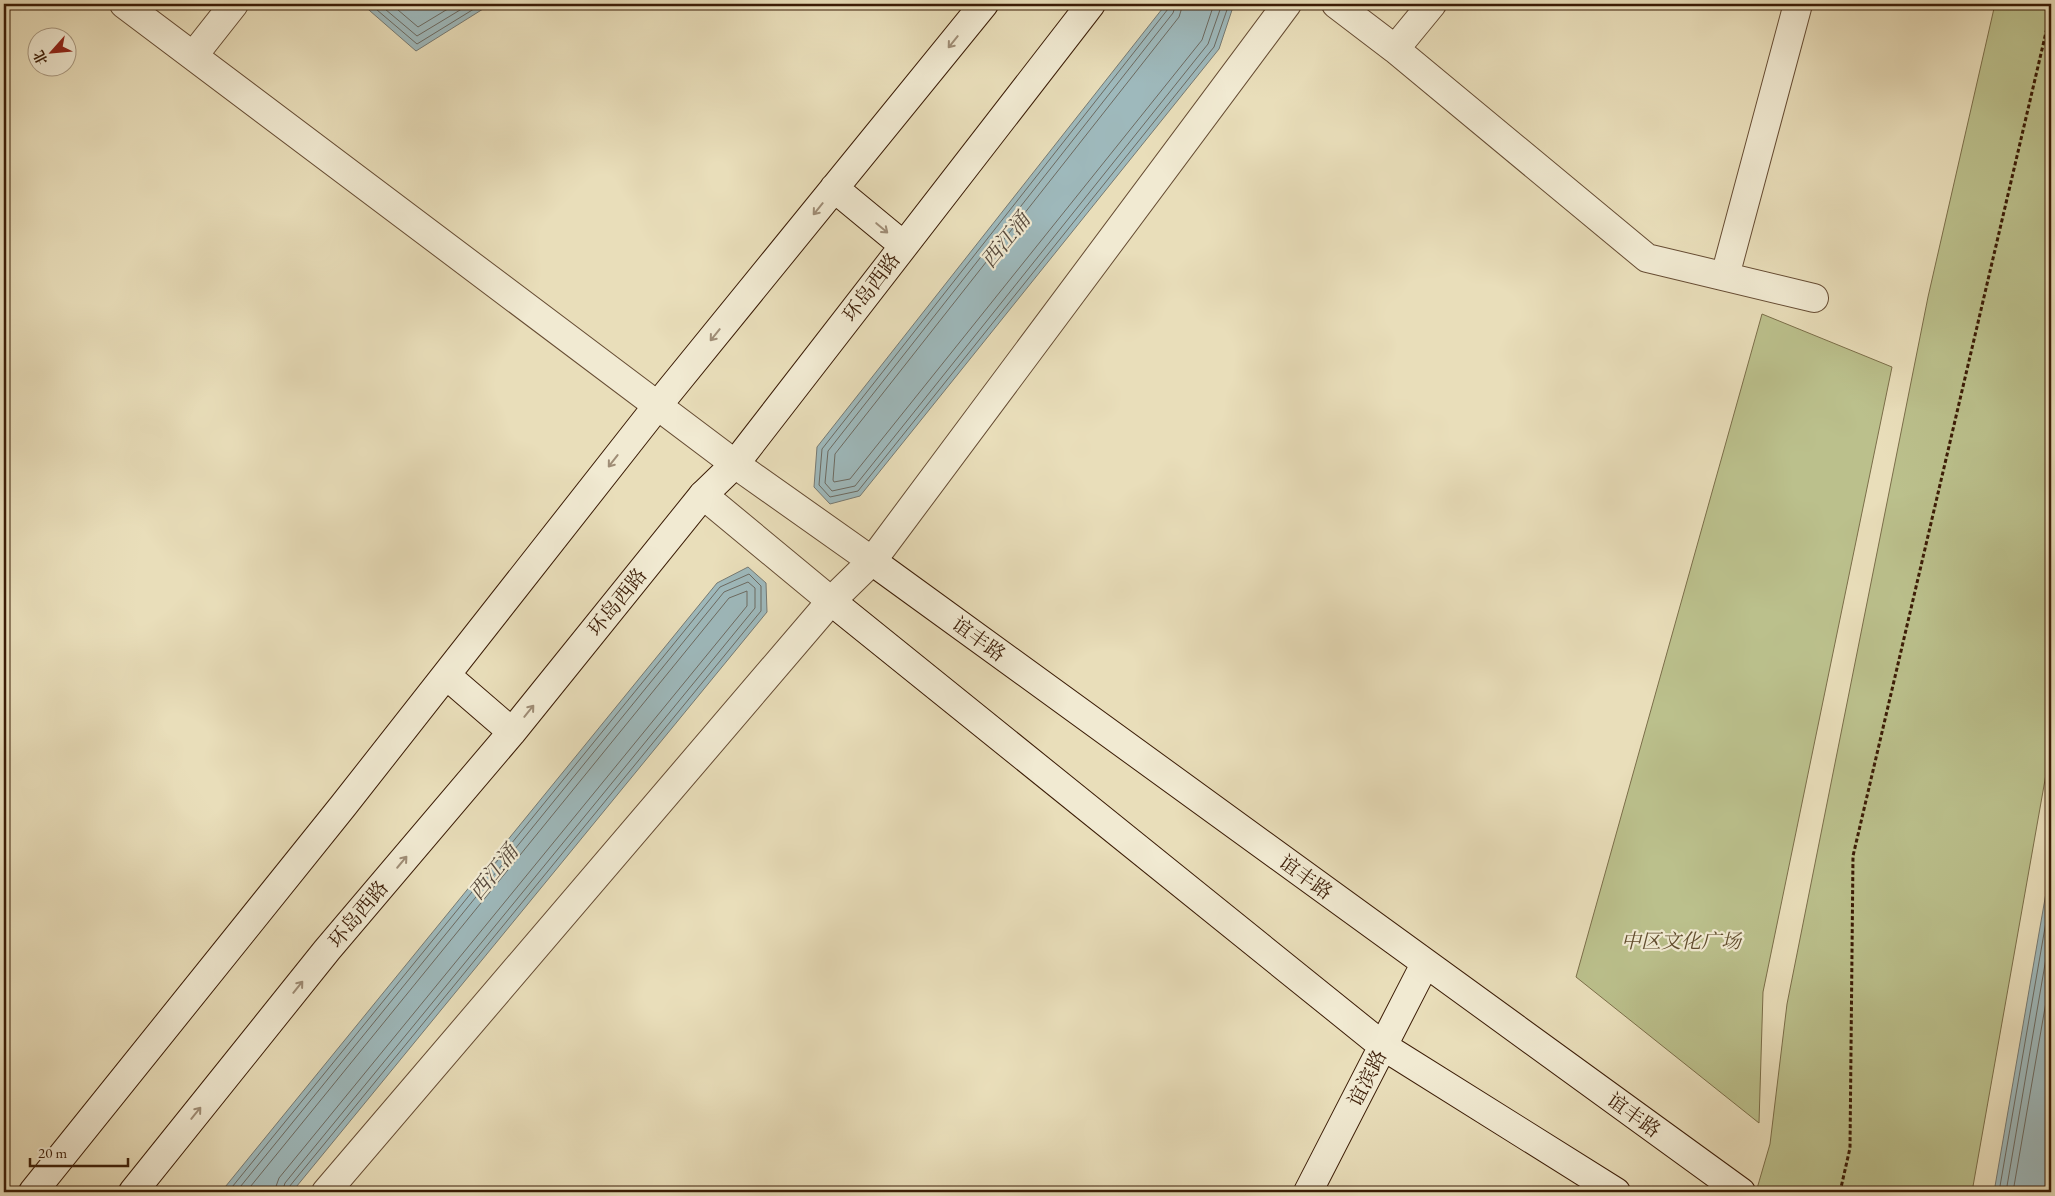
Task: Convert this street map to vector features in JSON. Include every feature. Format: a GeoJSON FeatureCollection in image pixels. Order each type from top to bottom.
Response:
{"type":"FeatureCollection","features":[{"type":"Feature","properties":{"kind":"street","name":"谊丰路"},"geometry":{"type":"LineString","coordinates":[[124,4],[735,464],[872,561],[1741,1192]]}},
{"type":"Feature","properties":{"kind":"street"},"geometry":{"type":"LineString","coordinates":[[193,56],[234,4]]}},
{"type":"Feature","properties":{"kind":"street"},"geometry":{"type":"LineString","coordinates":[[33,1192],[446,675],[658,405],[984,4]]}},
{"type":"Feature","properties":{"kind":"street","name":"环岛西路"},"geometry":{"type":"LineString","coordinates":[[132,1192],[327,950],[512,732],[703,495],[735,464],[1091,4]]}},
{"type":"Feature","properties":{"kind":"street"},"geometry":{"type":"LineString","coordinates":[[326,1192],[831,601],[872,561],[1287,4]]}},
{"type":"Feature","properties":{"kind":"street"},"geometry":{"type":"LineString","coordinates":[[1336,4],[1395,49],[1647,258],[1814,298]]}},
{"type":"Feature","properties":{"kind":"street"},"geometry":{"type":"LineString","coordinates":[[1395,49],[1432,4]]}},
{"type":"Feature","properties":{"kind":"street"},"geometry":{"type":"LineString","coordinates":[[1725,276],[1798,4]]}},
{"type":"Feature","properties":{"kind":"street"},"geometry":{"type":"LineString","coordinates":[[834,188],[903,245]]}},
{"type":"Feature","properties":{"kind":"street"},"geometry":{"type":"LineString","coordinates":[[703,495],[831,601],[1383,1046],[1616,1192]]}},
{"type":"Feature","properties":{"kind":"street"},"geometry":{"type":"LineString","coordinates":[[446,675],[512,732]]}},
{"type":"Feature","properties":{"kind":"street","name":"谊滨路"},"geometry":{"type":"LineString","coordinates":[[1308,1192],[1425,964]]}},
{"type":"Feature","properties":{"kind":"path"},"geometry":{"type":"LineString","coordinates":[[1840,1192],[1850,1148],[1853,856],[2051,11]]}},
{"type":"Feature","properties":{"kind":"green space"},"geometry":{"type":"Polygon","coordinates":[[[1995,4],[2051,4],[2051,746],[1972,1192],[1756,1192],[1770,1144],[1787,1004],[1928,297],[1995,4]]]}},
{"type":"Feature","properties":{"kind":"green space","name":"中区文化广场"},"geometry":{"type":"Polygon","coordinates":[[[1762,314],[1892,367],[1763,992],[1759,1123],[1576,977],[1762,314]]]}},
{"type":"Feature","properties":{"kind":"water"},"geometry":{"type":"Polygon","coordinates":[[[362,4],[502,4],[483,9],[416,51],[362,4]]]}},
{"type":"Feature","properties":{"kind":"water","name":"西江涌"},"geometry":{"type":"Polygon","coordinates":[[[1166,4],[1234,4],[1219,49],[860,496],[830,504],[814,487],[817,447],[1166,4]]]}},
{"type":"Feature","properties":{"kind":"water","name":"西江涌"},"geometry":{"type":"Polygon","coordinates":[[[748,567],[766,583],[767,612],[292,1192],[221,1192],[717,583],[748,567]]]}},
{"type":"Feature","properties":{"kind":"water"},"geometry":{"type":"Polygon","coordinates":[[[2051,864],[2051,1192],[1994,1192],[2051,864]]]}}]}
